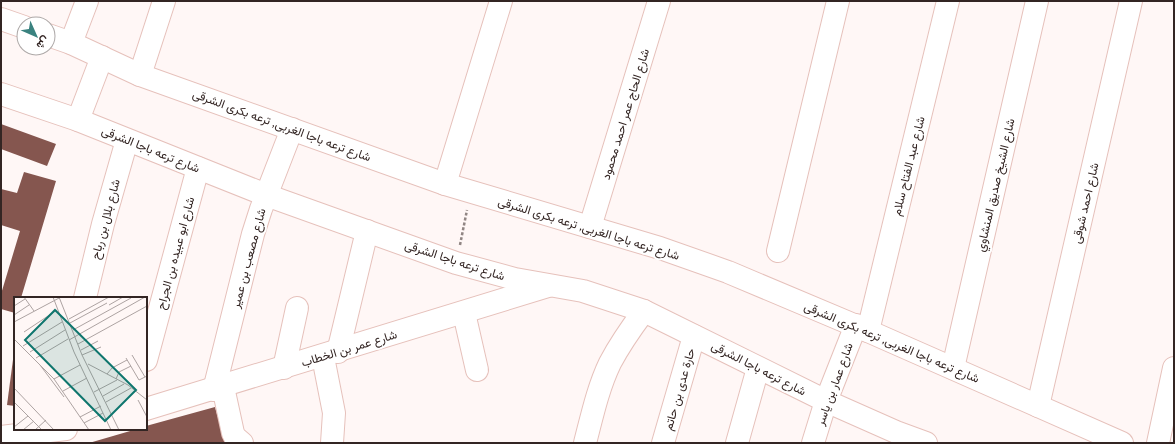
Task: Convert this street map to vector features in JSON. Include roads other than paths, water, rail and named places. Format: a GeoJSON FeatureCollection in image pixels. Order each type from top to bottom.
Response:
{"type":"FeatureCollection","features":[{"type":"Feature","properties":{"kind":"street"},"geometry":{"type":"LineString","coordinates":[[71,43],[87,1]]}},
{"type":"Feature","properties":{"kind":"street"},"geometry":{"type":"LineString","coordinates":[[140,74],[164,1]]}},
{"type":"Feature","properties":{"kind":"street"},"geometry":{"type":"LineString","coordinates":[[445,184],[501,1]]}},
{"type":"Feature","properties":{"kind":"street","name":"شارع الحاج عمر احمد محمود"},"geometry":{"type":"LineString","coordinates":[[590,227],[659,1]]}},
{"type":"Feature","properties":{"kind":"street"},"geometry":{"type":"LineString","coordinates":[[778,251],[838,1]]}},
{"type":"Feature","properties":{"kind":"street","name":"شارع عبد الفتاح سلام"},"geometry":{"type":"LineString","coordinates":[[862,328],[948,1]]}},
{"type":"Feature","properties":{"kind":"street","name":"شارع الشيخ صديق المنشاوي"},"geometry":{"type":"LineString","coordinates":[[953,368],[1037,1]]}},
{"type":"Feature","properties":{"kind":"street","name":"شارع احمد شوقى"},"geometry":{"type":"LineString","coordinates":[[1038,406],[1131,1]]}},
{"type":"Feature","properties":{"kind":"street"},"geometry":{"type":"LineString","coordinates":[[1,19],[16,24]]}},
{"type":"Feature","properties":{"kind":"street","name":"شارع ترعه باجا الغربى, ترعه بكرى الشرقى"},"geometry":{"type":"LineString","coordinates":[[56,38],[140,74],[445,184],[660,248],[728,272],[862,328],[1122,443]]}},
{"type":"Feature","properties":{"kind":"street"},"geometry":{"type":"LineString","coordinates":[[78,120],[102,57]]}},
{"type":"Feature","properties":{"kind":"street","name":"شارع ترعه باجا الشرقى"},"geometry":{"type":"LineString","coordinates":[[1,94],[78,120],[266,196],[456,263],[515,279],[552,285],[614,300],[644,310],[826,401],[894,437],[926,443]]}},
{"type":"Feature","properties":{"kind":"street","name":"شارع مصعب بن عمير"},"geometry":{"type":"LineString","coordinates":[[218,388],[253,234],[292,129]]}},
{"type":"Feature","properties":{"kind":"street","name":"شارع بلال بن رباح"},"geometry":{"type":"LineString","coordinates":[[85,297],[103,224],[127,140]]}},
{"type":"Feature","properties":{"kind":"street","name":"شارع ابو عبيده بن الجراح"},"geometry":{"type":"LineString","coordinates":[[147,356],[198,168]]}},
{"type":"Feature","properties":{"kind":"street"},"geometry":{"type":"LineString","coordinates":[[332,443],[334,414],[330,354],[367,231]]}},
{"type":"Feature","properties":{"kind":"street","name":"شارع عمر بن الخطاب"},"geometry":{"type":"LineString","coordinates":[[147,409],[552,285]]}},
{"type":"Feature","properties":{"kind":"street"},"geometry":{"type":"LineString","coordinates":[[284,368],[297,308]]}},
{"type":"Feature","properties":{"kind":"street"},"geometry":{"type":"LineString","coordinates":[[585,443],[598,392],[610,364],[625,337],[644,310]]}},
{"type":"Feature","properties":{"kind":"street"},"geometry":{"type":"LineString","coordinates":[[464,313],[477,370]]}},
{"type":"Feature","properties":{"kind":"street","name":"شارع عمار بن ياسر"},"geometry":{"type":"LineString","coordinates":[[813,443],[826,401],[862,328]]}},
{"type":"Feature","properties":{"kind":"street","name":"حارة عدى بن حاتم"},"geometry":{"type":"LineString","coordinates":[[663,443],[694,336]]}},
{"type":"Feature","properties":{"kind":"street"},"geometry":{"type":"LineString","coordinates":[[737,443],[758,368]]}},
{"type":"Feature","properties":{"kind":"street"},"geometry":{"type":"LineString","coordinates":[[1158,443],[1174,368]]}},
{"type":"Feature","properties":{"kind":"street"},"geometry":{"type":"LineString","coordinates":[[218,388],[233,433],[242,443]]}},
{"type":"Feature","properties":{"kind":"street"},"geometry":{"type":"LineString","coordinates":[[1,438],[57,430]]}}]}
